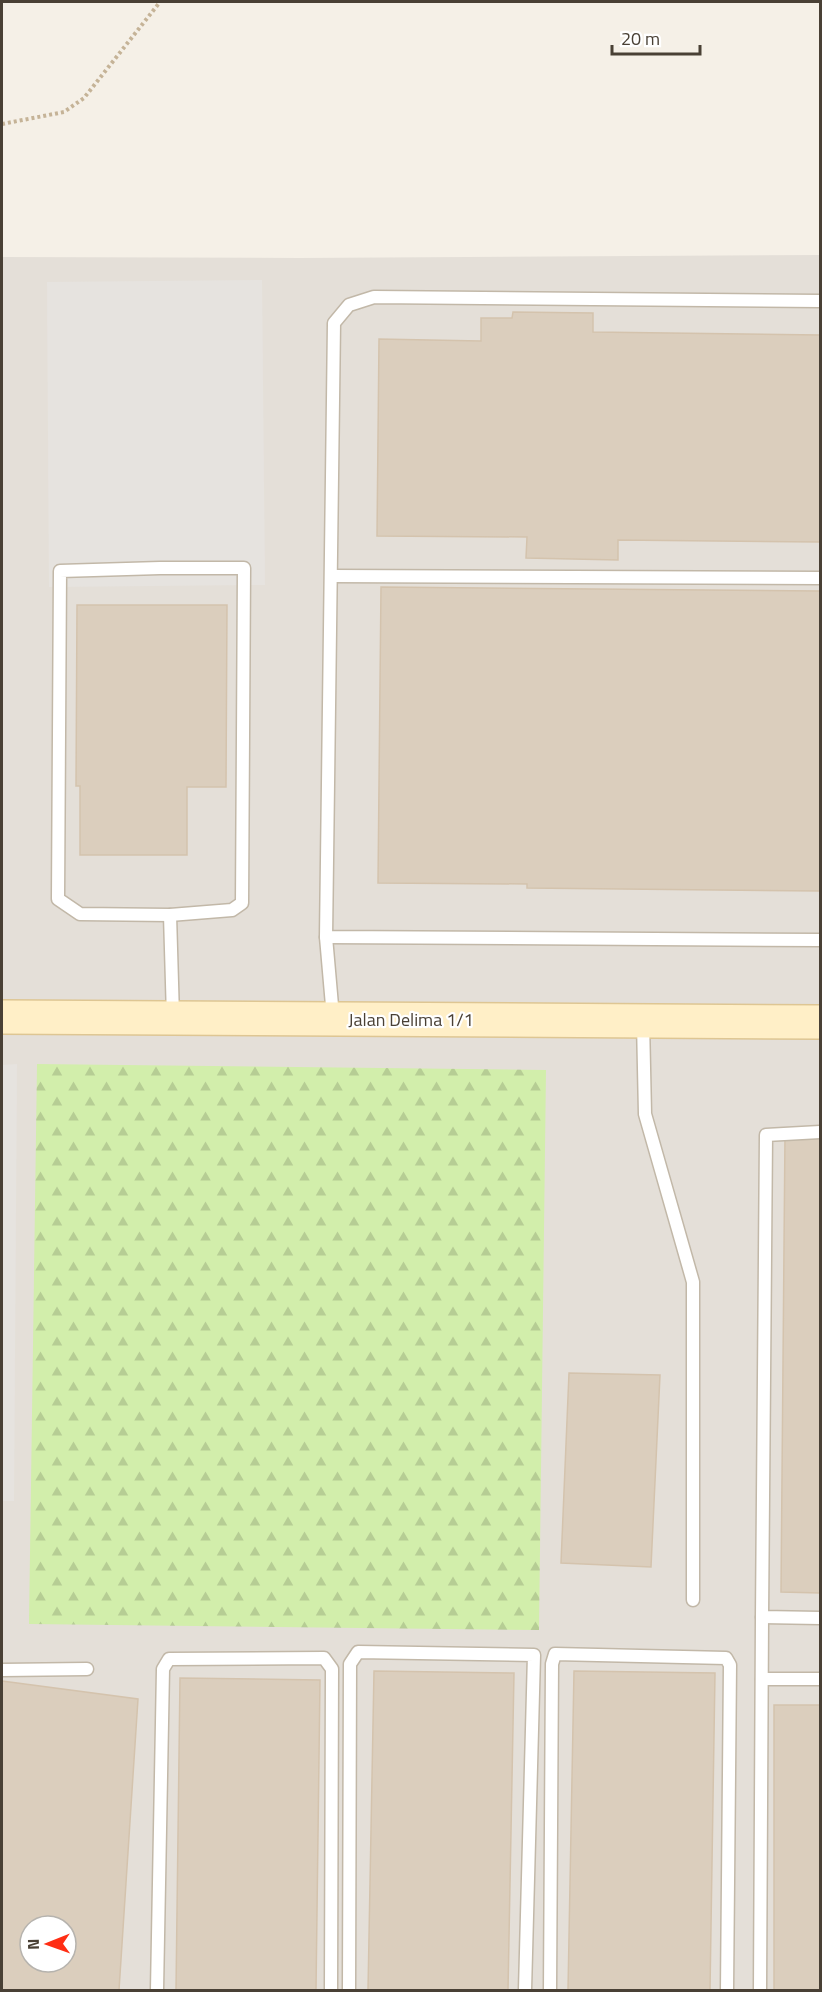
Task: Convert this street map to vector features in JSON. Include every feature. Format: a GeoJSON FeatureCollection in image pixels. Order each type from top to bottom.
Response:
{"type":"FeatureCollection","features":[{"type":"Feature","properties":{"kind":"street","name":"Jalan Delima 1/1"},"geometry":{"type":"LineString","coordinates":[[2,1017],[820,1022]]}},
{"type":"Feature","properties":{"kind":"lane"},"geometry":{"type":"LineString","coordinates":[[333,1019],[326,937],[334,323],[349,305],[374,297],[820,301]]}},
{"type":"Feature","properties":{"kind":"lane"},"geometry":{"type":"LineString","coordinates":[[244,568],[242,903],[232,910],[170,915],[80,914],[58,899],[60,571],[244,568]]}},
{"type":"Feature","properties":{"kind":"lane"},"geometry":{"type":"LineString","coordinates":[[332,576],[820,578]]}},
{"type":"Feature","properties":{"kind":"lane"},"geometry":{"type":"LineString","coordinates":[[170,915],[174,1018]]}},
{"type":"Feature","properties":{"kind":"lane"},"geometry":{"type":"LineString","coordinates":[[326,937],[820,940]]}},
{"type":"Feature","properties":{"kind":"lane"},"geometry":{"type":"LineString","coordinates":[[643,1021],[645,1114],[693,1282],[693,1600]]}},
{"type":"Feature","properties":{"kind":"lane"},"geometry":{"type":"LineString","coordinates":[[760,1990],[765,1135],[820,1132]]}},
{"type":"Feature","properties":{"kind":"lane"},"geometry":{"type":"LineString","coordinates":[[762,1617],[820,1618]]}},
{"type":"Feature","properties":{"kind":"lane"},"geometry":{"type":"LineString","coordinates":[[350,1990],[350,1664],[358,1652],[534,1655],[525,1990]]}},
{"type":"Feature","properties":{"kind":"lane"},"geometry":{"type":"LineString","coordinates":[[550,1990],[552,1664],[555,1654],[726,1658],[730,1665],[727,1990]]}},
{"type":"Feature","properties":{"kind":"lane"},"geometry":{"type":"LineString","coordinates":[[157,1990],[163,1669],[169,1659],[324,1658],[332,1669],[331,1990]]}},
{"type":"Feature","properties":{"kind":"lane"},"geometry":{"type":"LineString","coordinates":[[2,1670],[87,1669]]}},
{"type":"Feature","properties":{"kind":"lane"},"geometry":{"type":"LineString","coordinates":[[762,1679],[820,1679]]}},
{"type":"Feature","properties":{"kind":"path"},"geometry":{"type":"LineString","coordinates":[[2,124],[64,112],[84,98],[160,2]]}},
{"type":"Feature","properties":{"kind":"shaded area"},"geometry":{"type":"Polygon","coordinates":[[[820,255],[820,1990],[2,1990],[2,257],[820,255]]]}},
{"type":"Feature","properties":{"kind":"shaded area"},"geometry":{"type":"Polygon","coordinates":[[[262,280],[265,585],[49,587],[47,282],[262,280]]]}},
{"type":"Feature","properties":{"kind":"shaded area"},"geometry":{"type":"Polygon","coordinates":[[[17,1064],[14,1501],[2,1501],[2,1065],[17,1064]]]}},
{"type":"Feature","properties":{"kind":"green space"},"geometry":{"type":"Polygon","coordinates":[[[37,1064],[546,1070],[539,1630],[29,1624],[37,1064]]]}},
{"type":"Feature","properties":{"kind":"building"},"geometry":{"type":"Polygon","coordinates":[[[513,312],[593,313],[593,332],[820,335],[820,542],[618,540],[618,560],[526,558],[527,537],[377,536],[379,339],[481,341],[481,318],[512,318],[513,312]]]}},
{"type":"Feature","properties":{"kind":"building"},"geometry":{"type":"Polygon","coordinates":[[[381,587],[820,591],[820,891],[527,888],[527,884],[378,883],[381,587]]]}},
{"type":"Feature","properties":{"kind":"building"},"geometry":{"type":"Polygon","coordinates":[[[77,605],[227,605],[226,787],[187,787],[187,855],[80,855],[80,786],[76,786],[77,605]]]}},
{"type":"Feature","properties":{"kind":"building"},"geometry":{"type":"Polygon","coordinates":[[[785,1134],[820,1134],[820,1593],[781,1592],[785,1134]]]}},
{"type":"Feature","properties":{"kind":"building"},"geometry":{"type":"Polygon","coordinates":[[[569,1373],[660,1375],[651,1567],[561,1563],[569,1373]]]}},
{"type":"Feature","properties":{"kind":"building"},"geometry":{"type":"Polygon","coordinates":[[[374,1671],[514,1673],[508,1990],[368,1990],[374,1671]]]}},
{"type":"Feature","properties":{"kind":"building"},"geometry":{"type":"Polygon","coordinates":[[[574,1671],[715,1673],[710,1990],[568,1990],[574,1671]]]}},
{"type":"Feature","properties":{"kind":"building"},"geometry":{"type":"Polygon","coordinates":[[[180,1678],[320,1680],[316,1990],[176,1990],[180,1678]]]}},
{"type":"Feature","properties":{"kind":"building"},"geometry":{"type":"Polygon","coordinates":[[[2,1681],[138,1699],[119,1990],[2,1990],[2,1681]]]}},
{"type":"Feature","properties":{"kind":"building"},"geometry":{"type":"Polygon","coordinates":[[[774,1705],[820,1705],[820,1990],[774,1990],[774,1705]]]}}]}
